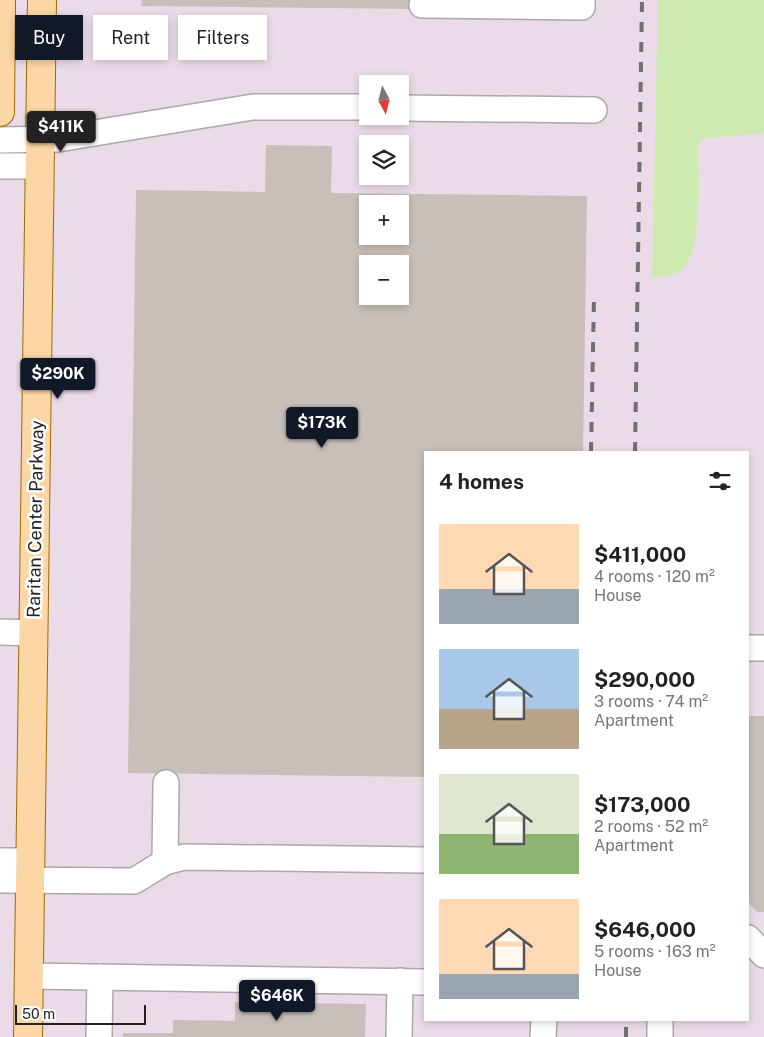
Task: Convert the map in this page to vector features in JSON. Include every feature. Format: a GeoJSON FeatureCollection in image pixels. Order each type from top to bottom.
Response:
{"type":"FeatureCollection","features":[{"type":"Feature","properties":{"kind":"main road"},"geometry":{"type":"LineString","coordinates":[[0,112],[2,0]]}},
{"type":"Feature","properties":{"kind":"main road","name":"Raritan Center Parkway"},"geometry":{"type":"LineString","coordinates":[[28,1037],[42,0]]}},
{"type":"Feature","properties":{"kind":"lane"},"geometry":{"type":"LineString","coordinates":[[422,5],[582,7],[582,0]]}},
{"type":"Feature","properties":{"kind":"lane"},"geometry":{"type":"LineString","coordinates":[[0,166],[40,153],[67,138],[253,107],[359,107]]}},
{"type":"Feature","properties":{"kind":"lane"},"geometry":{"type":"LineString","coordinates":[[409,108],[594,110]]}},
{"type":"Feature","properties":{"kind":"lane"},"geometry":{"type":"LineString","coordinates":[[0,140],[40,153]]}},
{"type":"Feature","properties":{"kind":"lane"},"geometry":{"type":"LineString","coordinates":[[0,632],[34,633]]}},
{"type":"Feature","properties":{"kind":"lane"},"geometry":{"type":"LineString","coordinates":[[749,648],[764,648]]}},
{"type":"Feature","properties":{"kind":"lane"},"geometry":{"type":"LineString","coordinates":[[165,862],[166,783]]}},
{"type":"Feature","properties":{"kind":"lane"},"geometry":{"type":"LineString","coordinates":[[0,861],[30,871],[134,881],[165,862],[184,857],[424,860]]}},
{"type":"Feature","properties":{"kind":"lane"},"geometry":{"type":"LineString","coordinates":[[0,880],[30,871]]}},
{"type":"Feature","properties":{"kind":"lane"},"geometry":{"type":"LineString","coordinates":[[29,976],[424,982]]}},
{"type":"Feature","properties":{"kind":"lane"},"geometry":{"type":"LineString","coordinates":[[99,1037],[100,977]]}},
{"type":"Feature","properties":{"kind":"lane"},"geometry":{"type":"LineString","coordinates":[[399,1037],[400,981]]}},
{"type":"Feature","properties":{"kind":"lane"},"geometry":{"type":"LineString","coordinates":[[543,1037],[544,1021]]}},
{"type":"Feature","properties":{"kind":"lane"},"geometry":{"type":"LineString","coordinates":[[660,1021],[660,1037]]}},
{"type":"Feature","properties":{"kind":"shaded area"},"geometry":{"type":"Polygon","coordinates":[[[0,0],[764,0],[764,1037],[0,1037],[0,0]]]}},
{"type":"Feature","properties":{"kind":"green space"},"geometry":{"type":"Polygon","coordinates":[[[658,0],[764,0],[764,133],[701,139],[698,146],[699,194],[693,249],[687,263],[679,272],[652,277],[658,0]]]}},
{"type":"Feature","properties":{"kind":"building"},"geometry":{"type":"Polygon","coordinates":[[[142,0],[416,0],[415,9],[141,6],[142,0]]]}},
{"type":"Feature","properties":{"kind":"building"},"geometry":{"type":"Polygon","coordinates":[[[266,145],[332,146],[331,193],[587,196],[583,451],[424,451],[424,777],[128,773],[136,190],[265,192],[266,145]]]}},
{"type":"Feature","properties":{"kind":"building"},"geometry":{"type":"Polygon","coordinates":[[[749,716],[764,716],[764,912],[757,912],[749,903],[749,716]]]}},
{"type":"Feature","properties":{"kind":"building"},"geometry":{"type":"Polygon","coordinates":[[[235,1002],[366,1004],[365,1037],[123,1037],[123,1033],[173,1033],[173,1020],[235,1021],[235,1002]]]}},
{"type":"Feature","properties":{"kind":"railway"},"geometry":{"type":"LineString","coordinates":[[635,451],[642,0]]}},
{"type":"Feature","properties":{"kind":"railway"},"geometry":{"type":"LineString","coordinates":[[591,451],[594,297]]}},
{"type":"Feature","properties":{"kind":"railway"},"geometry":{"type":"LineString","coordinates":[[626,1021],[626,1037]]}}]}
